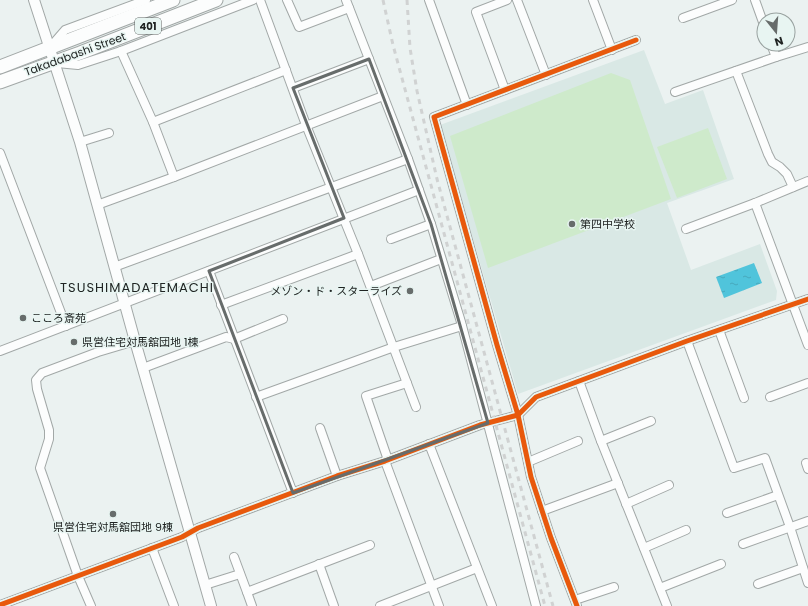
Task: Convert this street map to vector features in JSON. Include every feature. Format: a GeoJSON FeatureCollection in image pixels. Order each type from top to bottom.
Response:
{"type":"FeatureCollection","features":[{"type":"Feature","properties":{"kind":"highway","name":"Takadabashi Street"},"geometry":{"type":"LineString","coordinates":[[0,67],[173,0]]}},
{"type":"Feature","properties":{"kind":"highway","name":"Takadabashi Street"},"geometry":{"type":"LineString","coordinates":[[0,82],[80,53],[216,0]]}},
{"type":"Feature","properties":{"kind":"street"},"geometry":{"type":"LineString","coordinates":[[34,0],[80,142],[114,267],[211,606]]}},
{"type":"Feature","properties":{"kind":"street"},"geometry":{"type":"LineString","coordinates":[[49,48],[65,30],[146,0]]}},
{"type":"Feature","properties":{"kind":"street"},"geometry":{"type":"LineString","coordinates":[[53,62],[78,65],[121,51],[253,0]]}},
{"type":"Feature","properties":{"kind":"street"},"geometry":{"type":"LineString","coordinates":[[260,0],[306,125],[371,286],[416,407]]}},
{"type":"Feature","properties":{"kind":"street"},"geometry":{"type":"LineString","coordinates":[[287,0],[299,27],[347,4],[408,159],[431,224],[462,326],[536,606]]}},
{"type":"Feature","properties":{"kind":"street"},"geometry":{"type":"LineString","coordinates":[[429,0],[467,105]]}},
{"type":"Feature","properties":{"kind":"street"},"geometry":{"type":"LineString","coordinates":[[505,90],[476,12],[507,0]]}},
{"type":"Feature","properties":{"kind":"street"},"geometry":{"type":"LineString","coordinates":[[517,0],[546,75]]}},
{"type":"Feature","properties":{"kind":"street"},"geometry":{"type":"LineString","coordinates":[[593,0],[612,50]]}},
{"type":"Feature","properties":{"kind":"street"},"geometry":{"type":"LineString","coordinates":[[683,18],[732,0]]}},
{"type":"Feature","properties":{"kind":"street"},"geometry":{"type":"LineString","coordinates":[[755,0],[759,12]]}},
{"type":"Feature","properties":{"kind":"street"},"geometry":{"type":"LineString","coordinates":[[614,587],[576,603],[542,511],[528,462],[518,415],[497,345],[434,117],[636,40]]}},
{"type":"Feature","properties":{"kind":"street"},"geometry":{"type":"LineString","coordinates":[[675,92],[808,47]]}},
{"type":"Feature","properties":{"kind":"street"},"geometry":{"type":"LineString","coordinates":[[121,51],[153,122],[174,177]]}},
{"type":"Feature","properties":{"kind":"street"},"geometry":{"type":"LineString","coordinates":[[774,52],[776,57]]}},
{"type":"Feature","properties":{"kind":"street"},"geometry":{"type":"LineString","coordinates":[[293,88],[369,59]]}},
{"type":"Feature","properties":{"kind":"street"},"geometry":{"type":"LineString","coordinates":[[153,122],[286,70]]}},
{"type":"Feature","properties":{"kind":"street"},"geometry":{"type":"LineString","coordinates":[[736,72],[768,154],[772,162],[787,174],[793,187]]}},
{"type":"Feature","properties":{"kind":"street"},"geometry":{"type":"LineString","coordinates":[[97,205],[174,177],[383,96]]}},
{"type":"Feature","properties":{"kind":"street"},"geometry":{"type":"LineString","coordinates":[[80,142],[109,133]]}},
{"type":"Feature","properties":{"kind":"street"},"geometry":{"type":"LineString","coordinates":[[0,153],[66,326]]}},
{"type":"Feature","properties":{"kind":"street"},"geometry":{"type":"LineString","coordinates":[[114,267],[408,159]]}},
{"type":"Feature","properties":{"kind":"street"},"geometry":{"type":"LineString","coordinates":[[686,229],[808,181]]}},
{"type":"Feature","properties":{"kind":"street"},"geometry":{"type":"LineString","coordinates":[[0,351],[419,190]]}},
{"type":"Feature","properties":{"kind":"street"},"geometry":{"type":"LineString","coordinates":[[756,202],[808,345]]}},
{"type":"Feature","properties":{"kind":"street"},"geometry":{"type":"LineString","coordinates":[[391,239],[431,224]]}},
{"type":"Feature","properties":{"kind":"street"},"geometry":{"type":"LineString","coordinates":[[221,305],[358,254]]}},
{"type":"Feature","properties":{"kind":"street"},"geometry":{"type":"LineString","coordinates":[[371,286],[441,259]]}},
{"type":"Feature","properties":{"kind":"street"},"geometry":{"type":"LineString","coordinates":[[209,271],[293,492]]}},
{"type":"Feature","properties":{"kind":"street"},"geometry":{"type":"LineString","coordinates":[[0,605],[182,537],[190,532],[293,492],[488,423],[518,415],[536,397],[687,341],[808,299]]}},
{"type":"Feature","properties":{"kind":"street"},"geometry":{"type":"LineString","coordinates":[[143,368],[226,337],[234,339],[284,319]]}},
{"type":"Feature","properties":{"kind":"street"},"geometry":{"type":"LineString","coordinates":[[256,398],[394,347],[462,326]]}},
{"type":"Feature","properties":{"kind":"street"},"geometry":{"type":"LineString","coordinates":[[719,330],[744,398]]}},
{"type":"Feature","properties":{"kind":"street"},"geometry":{"type":"LineString","coordinates":[[91,606],[78,576],[40,468],[49,440],[49,430],[37,389],[36,380],[42,373],[98,352],[135,341]]}},
{"type":"Feature","properties":{"kind":"street"},"geometry":{"type":"LineString","coordinates":[[687,341],[734,468],[765,458],[808,583]]}},
{"type":"Feature","properties":{"kind":"street"},"geometry":{"type":"LineString","coordinates":[[579,381],[601,441],[667,606]]}},
{"type":"Feature","properties":{"kind":"street"},"geometry":{"type":"LineString","coordinates":[[407,383],[366,396],[439,606]]}},
{"type":"Feature","properties":{"kind":"street"},"geometry":{"type":"LineString","coordinates":[[770,397],[808,383]]}},
{"type":"Feature","properties":{"kind":"street"},"geometry":{"type":"LineString","coordinates":[[601,441],[651,421]]}},
{"type":"Feature","properties":{"kind":"street"},"geometry":{"type":"LineString","coordinates":[[320,428],[337,476]]}},
{"type":"Feature","properties":{"kind":"street"},"geometry":{"type":"LineString","coordinates":[[528,462],[578,441]]}},
{"type":"Feature","properties":{"kind":"street"},"geometry":{"type":"LineString","coordinates":[[429,444],[492,606]]}},
{"type":"Feature","properties":{"kind":"street"},"geometry":{"type":"LineString","coordinates":[[542,511],[618,483]]}},
{"type":"Feature","properties":{"kind":"street"},"geometry":{"type":"LineString","coordinates":[[626,504],[669,485]]}},
{"type":"Feature","properties":{"kind":"street"},"geometry":{"type":"LineString","coordinates":[[727,513],[778,495]]}},
{"type":"Feature","properties":{"kind":"street"},"geometry":{"type":"LineString","coordinates":[[743,544],[808,521]]}},
{"type":"Feature","properties":{"kind":"street"},"geometry":{"type":"LineString","coordinates":[[644,548],[686,530]]}},
{"type":"Feature","properties":{"kind":"street"},"geometry":{"type":"LineString","coordinates":[[247,592],[370,545]]}},
{"type":"Feature","properties":{"kind":"street"},"geometry":{"type":"LineString","coordinates":[[152,548],[174,606]]}},
{"type":"Feature","properties":{"kind":"street"},"geometry":{"type":"LineString","coordinates":[[234,557],[252,606]]}},
{"type":"Feature","properties":{"kind":"street"},"geometry":{"type":"LineString","coordinates":[[319,564],[334,606]]}},
{"type":"Feature","properties":{"kind":"street"},"geometry":{"type":"LineString","coordinates":[[660,588],[721,564]]}},
{"type":"Feature","properties":{"kind":"street"},"geometry":{"type":"LineString","coordinates":[[380,606],[477,568]]}},
{"type":"Feature","properties":{"kind":"street"},"geometry":{"type":"LineString","coordinates":[[758,584],[803,568]]}},
{"type":"Feature","properties":{"kind":"street"},"geometry":{"type":"LineString","coordinates":[[206,585],[240,574]]}},
{"type":"Feature","properties":{"kind":"highlighted area"},"geometry":{"type":"Polygon","coordinates":[[[369,59],[431,224],[488,423],[293,493],[209,271],[344,218],[293,88],[369,59]]]}},
{"type":"Feature","properties":{"kind":"shaded area","name":"第四中学校"},"geometry":{"type":"Polygon","coordinates":[[[644,50],[665,104],[703,90],[734,179],[667,203],[691,270],[760,244],[777,291],[776,300],[518,394],[440,125],[644,50]]]}},
{"type":"Feature","properties":{"kind":"green space"},"geometry":{"type":"Polygon","coordinates":[[[611,73],[630,80],[671,199],[488,268],[450,136],[611,73]]]}},
{"type":"Feature","properties":{"kind":"green space"},"geometry":{"type":"Polygon","coordinates":[[[708,128],[727,179],[677,198],[657,147],[708,128]]]}},
{"type":"Feature","properties":{"kind":"water"},"geometry":{"type":"Polygon","coordinates":[[[754,263],[762,283],[724,298],[716,277],[754,263]]]}},
{"type":"Feature","properties":{"kind":"railway"},"geometry":{"type":"LineString","coordinates":[[383,0],[393,45],[545,606]]}},
{"type":"Feature","properties":{"kind":"railway"},"geometry":{"type":"LineString","coordinates":[[407,0],[410,48],[417,91],[437,179],[553,606]]}},
{"type":"Feature","properties":{"kind":"cycle path"},"geometry":{"type":"LineString","coordinates":[[577,606],[551,538],[531,477],[518,415],[497,345],[434,117],[636,40]]}},
{"type":"Feature","properties":{"kind":"cycle path"},"geometry":{"type":"LineString","coordinates":[[0,605],[182,537],[198,528],[337,476],[385,461],[480,425],[518,415],[536,397],[687,341],[808,299]]}},
{"type":"Feature","properties":{"kind":"place","name":"第四中学校"},"geometry":{"type":"Point","coordinates":[572,224]}},
{"type":"Feature","properties":{"kind":"place","name":"メゾン・ド・スターライズ"},"geometry":{"type":"Point","coordinates":[410,291]}},
{"type":"Feature","properties":{"kind":"place","name":"こころ斎苑"},"geometry":{"type":"Point","coordinates":[23,318]}},
{"type":"Feature","properties":{"kind":"place","name":"県営住宅対馬舘団地 1棟"},"geometry":{"type":"Point","coordinates":[74,342]}},
{"type":"Feature","properties":{"kind":"place","name":"県営住宅対馬舘団地 9棟"},"geometry":{"type":"Point","coordinates":[113,514]}},
{"type":"Feature","properties":{"kind":"district","name":"TSUSHIMADATEMACHI"},"geometry":{"type":"Point","coordinates":[137,287]}}]}
